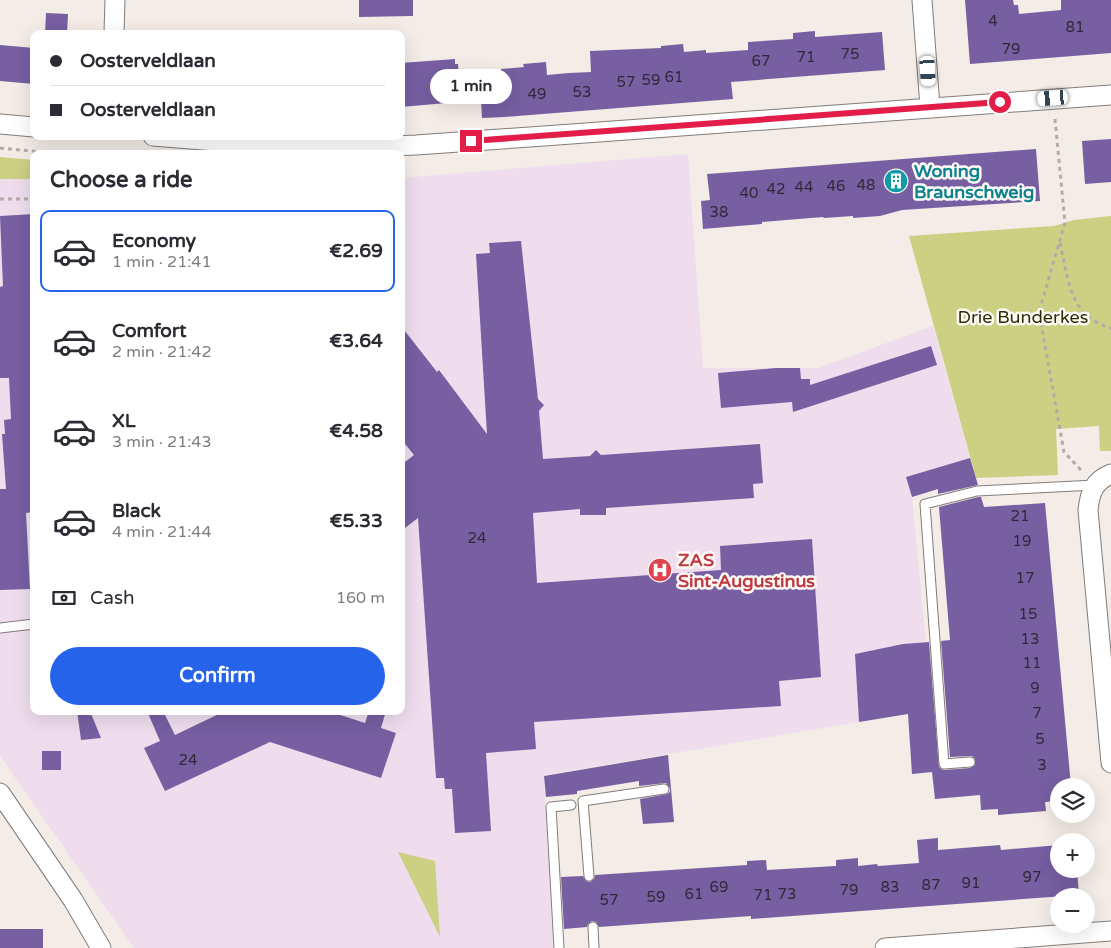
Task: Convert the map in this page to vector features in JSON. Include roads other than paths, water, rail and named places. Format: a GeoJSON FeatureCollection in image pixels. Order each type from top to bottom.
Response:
{"type":"FeatureCollection","features":[{"type":"Feature","properties":{"kind":"street"},"geometry":{"type":"LineString","coordinates":[[114,30],[115,0]]}},
{"type":"Feature","properties":{"kind":"street"},"geometry":{"type":"LineString","coordinates":[[922,0],[930,107]]}},
{"type":"Feature","properties":{"kind":"street"},"geometry":{"type":"LineString","coordinates":[[203,140],[318,149],[416,145],[1111,95]]}},
{"type":"Feature","properties":{"kind":"street"},"geometry":{"type":"LineString","coordinates":[[0,124],[30,127]]}},
{"type":"Feature","properties":{"kind":"street"},"geometry":{"type":"LineString","coordinates":[[1111,474],[1095,485],[1089,498],[1088,510],[1111,763]]}},
{"type":"Feature","properties":{"kind":"street"},"geometry":{"type":"LineString","coordinates":[[0,793],[73,900],[101,948]]}},
{"type":"Feature","properties":{"kind":"street"},"geometry":{"type":"LineString","coordinates":[[885,948],[1111,931]]}},
{"type":"Feature","properties":{"kind":"lane"},"geometry":{"type":"LineString","coordinates":[[970,762],[944,764],[925,504],[977,491],[1095,485]]}},
{"type":"Feature","properties":{"kind":"lane"},"geometry":{"type":"LineString","coordinates":[[0,628],[30,624]]}},
{"type":"Feature","properties":{"kind":"lane"},"geometry":{"type":"LineString","coordinates":[[589,876],[583,801],[664,789]]}},
{"type":"Feature","properties":{"kind":"lane"},"geometry":{"type":"LineString","coordinates":[[559,948],[551,807],[571,805]]}},
{"type":"Feature","properties":{"kind":"lane"},"geometry":{"type":"LineString","coordinates":[[593,927],[594,948]]}},
{"type":"Feature","properties":{"kind":"place","name":"Woning Braunschweig"},"geometry":{"type":"Point","coordinates":[896,181]}},
{"type":"Feature","properties":{"kind":"place","name":"ZAS Sint-Augustinus"},"geometry":{"type":"Point","coordinates":[660,570]}},
{"type":"Feature","properties":{"kind":"park label","name":"Drie Bunderkes"},"geometry":{"type":"Point","coordinates":[1023,317]}}]}
